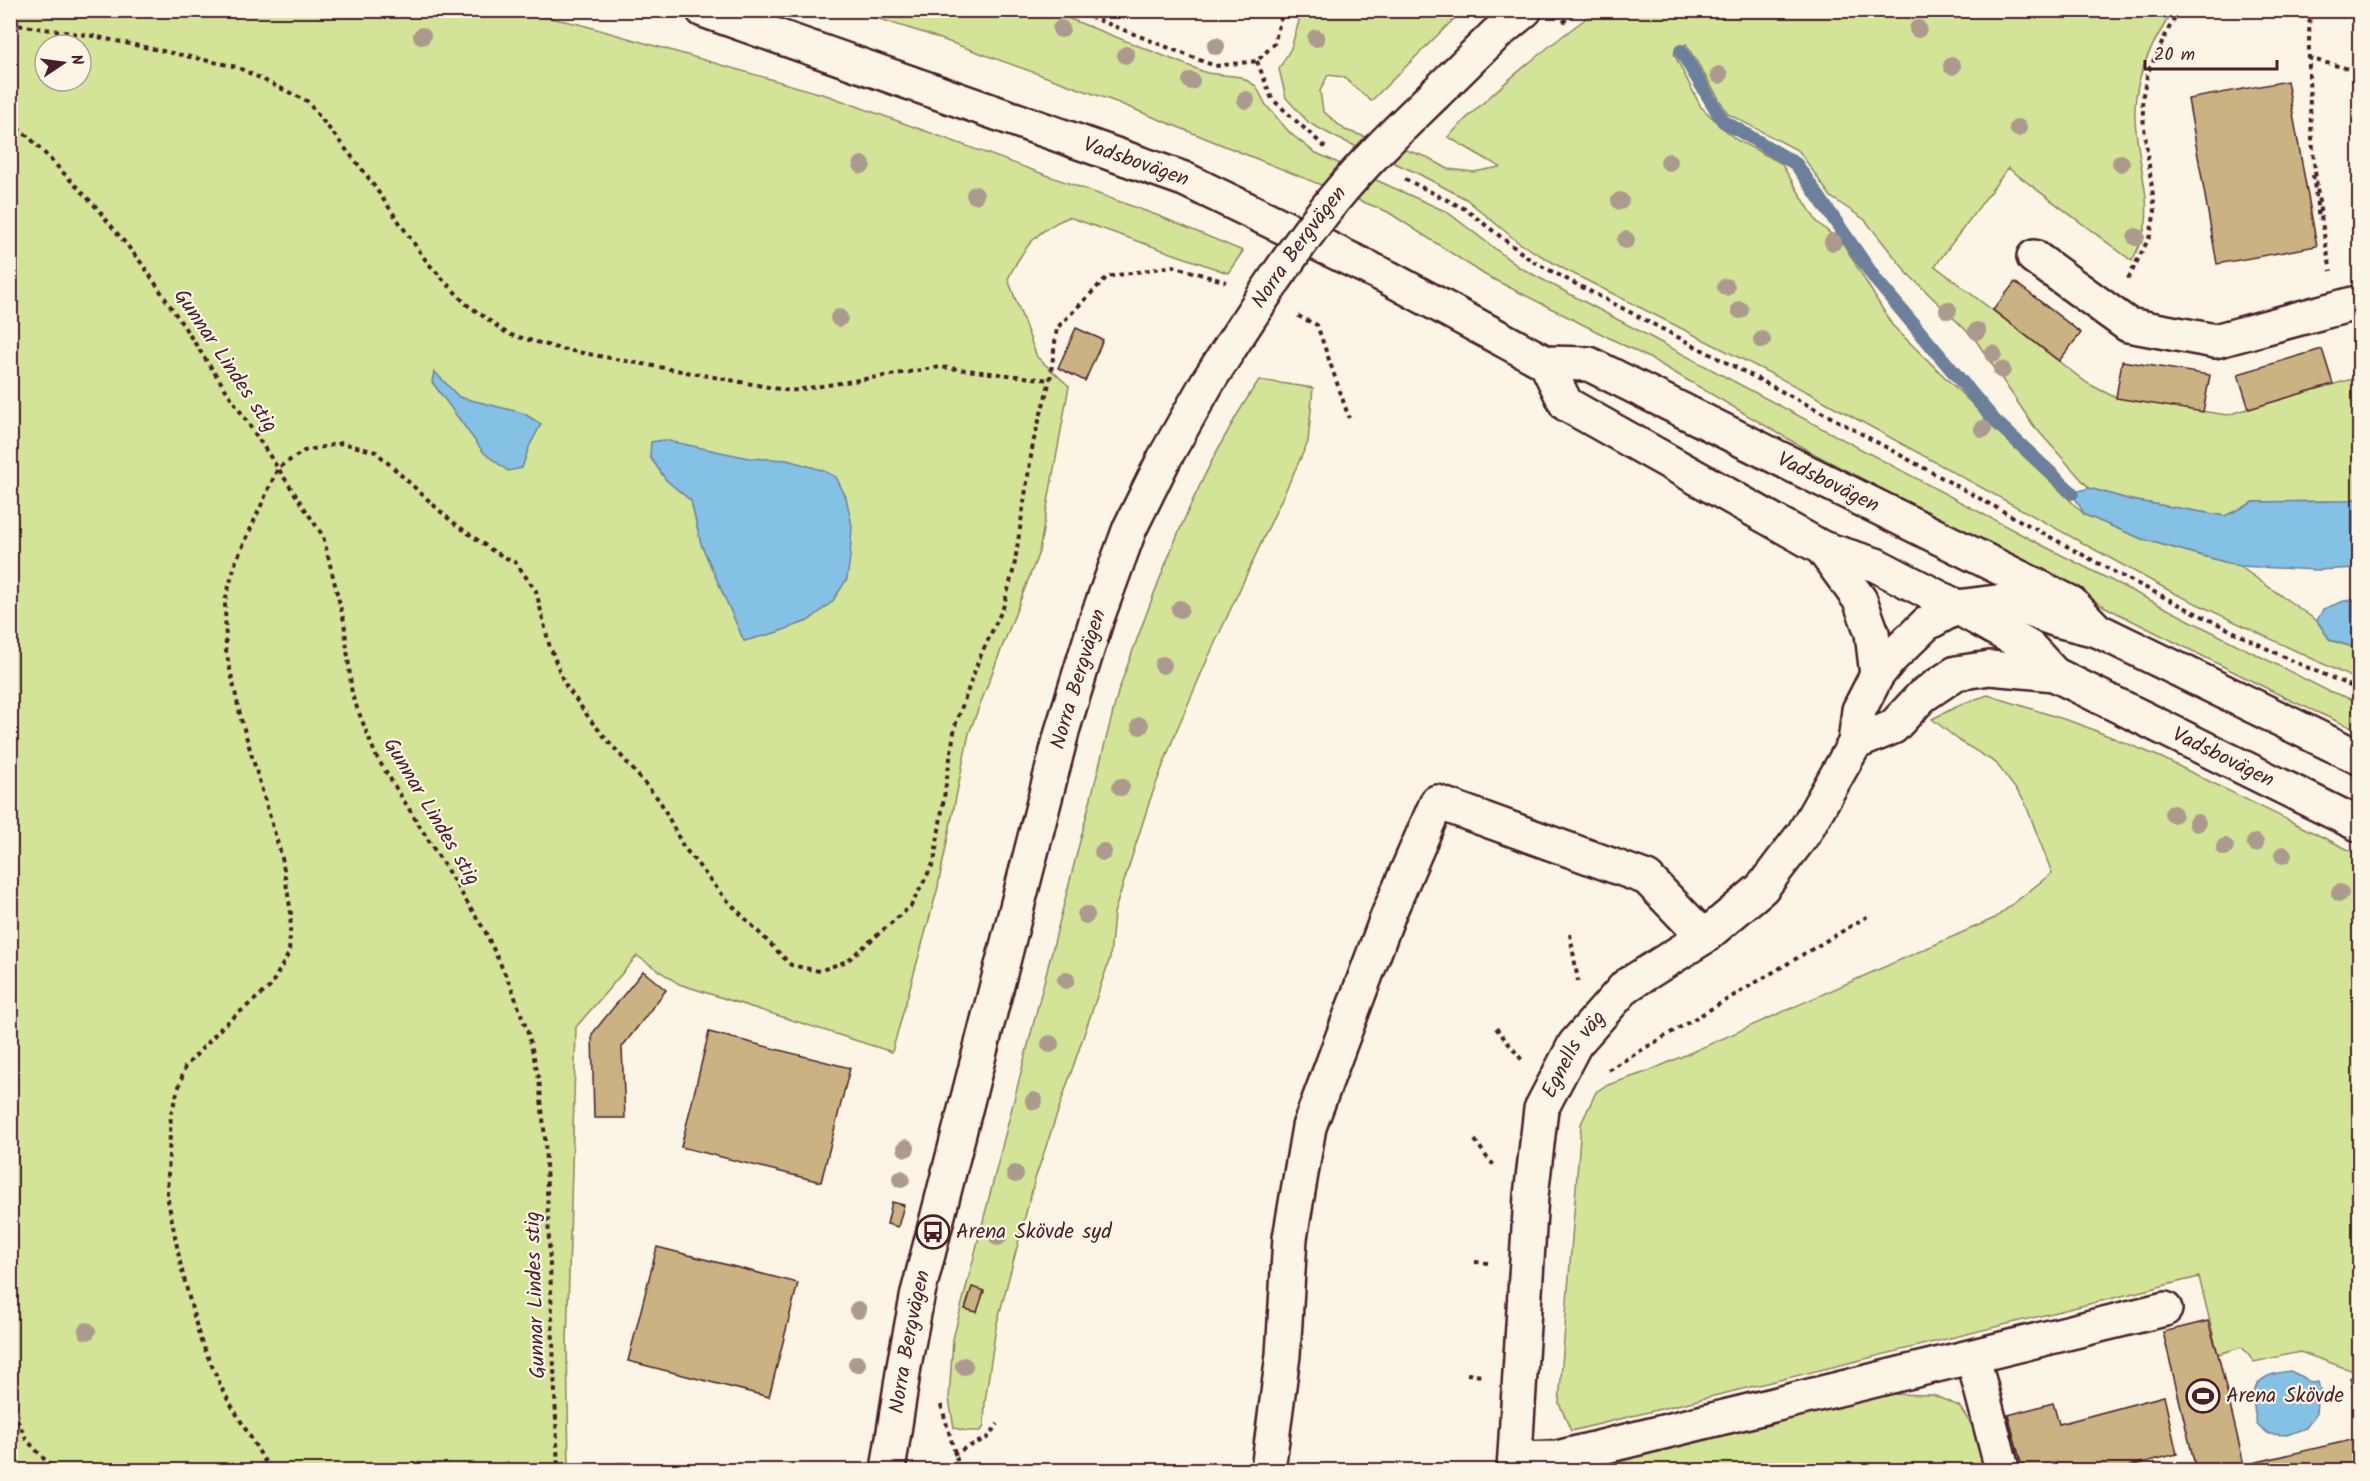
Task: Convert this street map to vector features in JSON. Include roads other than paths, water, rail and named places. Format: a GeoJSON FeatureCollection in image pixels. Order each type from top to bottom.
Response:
{"type":"FeatureCollection","features":[{"type":"Feature","properties":{"kind":"main road","name":"Vadsbovägen"},"geometry":{"type":"LineString","coordinates":[[703,10],[1184,179],[1387,277],[1546,363],[1589,364],[2071,603],[2097,630]]}},
{"type":"Feature","properties":{"kind":"main road","name":"Norra Bergvägen"},"geometry":{"type":"LineString","coordinates":[[888,1470],[918,1293],[1063,729],[1097,618],[1130,528],[1164,459],[1207,383],[1271,284],[1335,198],[1388,139],[1495,35],[1525,10]]}},
{"type":"Feature","properties":{"kind":"main road"},"geometry":{"type":"LineString","coordinates":[[2034,257],[2128,325],[2215,341],[2349,304]]}},
{"type":"Feature","properties":{"kind":"main road","name":"Vadsbovägen"},"geometry":{"type":"LineString","coordinates":[[1546,363],[1566,404],[1822,548],[1876,565],[1957,607],[2030,648],[2054,674]]}},
{"type":"Feature","properties":{"kind":"main road","name":"Vadsbovägen"},"geometry":{"type":"LineString","coordinates":[[1822,548],[1860,600],[1872,633],[1877,675]]}},
{"type":"Feature","properties":{"kind":"main road","name":"Vadsbovägen"},"geometry":{"type":"LineString","coordinates":[[2360,758],[2097,630],[2057,620],[2004,601],[1957,607],[1926,624],[1877,675],[1859,710],[1855,743],[1893,727],[1922,696],[1956,673],[1990,668],[2054,674],[2360,825]]}},
{"type":"Feature","properties":{"kind":"main road","name":"Egnells väg"},"geometry":{"type":"LineString","coordinates":[[1515,1465],[1532,1196],[1541,1109],[1575,1044],[1626,986],[1704,937],[1762,888],[1804,833],[1855,743]]}},
{"type":"Feature","properties":{"kind":"main road"},"geometry":{"type":"LineString","coordinates":[[1268,1470],[1283,1355],[1290,1238],[1309,1127],[1389,913],[1437,802],[1647,878],[1704,937]]}},
{"type":"Feature","properties":{"kind":"main road"},"geometry":{"type":"LineString","coordinates":[[1515,1465],[1557,1458],[2165,1309]]}},
{"type":"Feature","properties":{"kind":"main road"},"geometry":{"type":"LineString","coordinates":[[1972,1358],[2001,1464]]}},
{"type":"Feature","properties":{"kind":"water"},"geometry":{"type":"Polygon","coordinates":[[[434,371],[459,397],[523,413],[541,424],[529,447],[522,468],[508,471],[484,453],[432,382],[434,371]]]}},
{"type":"Feature","properties":{"kind":"water"},"geometry":{"type":"Polygon","coordinates":[[[664,440],[749,458],[787,460],[822,470],[836,477],[846,497],[852,526],[847,579],[832,602],[808,621],[744,641],[701,544],[691,501],[666,480],[650,457],[651,442],[664,440]]]}},
{"type":"Feature","properties":{"kind":"water"},"geometry":{"type":"Polygon","coordinates":[[[2089,488],[2131,500],[2225,516],[2254,502],[2347,501],[2359,498],[2359,568],[2316,570],[2239,566],[2142,539],[2085,515],[2072,493],[2089,488]]]}},
{"type":"Feature","properties":{"kind":"water"},"geometry":{"type":"Polygon","coordinates":[[[2359,599],[2359,649],[2330,640],[2317,621],[2323,609],[2344,601],[2359,599]]]}},
{"type":"Feature","properties":{"kind":"water"},"geometry":{"type":"Polygon","coordinates":[[[2290,1371],[2311,1383],[2318,1382],[2322,1397],[2317,1400],[2316,1414],[2306,1428],[2287,1435],[2269,1434],[2257,1424],[2253,1402],[2256,1386],[2268,1376],[2290,1371]]]}},
{"type":"Feature","properties":{"kind":"waterway"},"geometry":{"type":"LineString","coordinates":[[1681,51],[1723,121],[1796,164],[1876,280],[1994,420],[2072,493]]}},
{"type":"Feature","properties":{"kind":"place","name":"Arena Skövde syd"},"geometry":{"type":"Point","coordinates":[933,1232]}},
{"type":"Feature","properties":{"kind":"place","name":"Arena Skövde"},"geometry":{"type":"Point","coordinates":[2203,1396]}}]}
